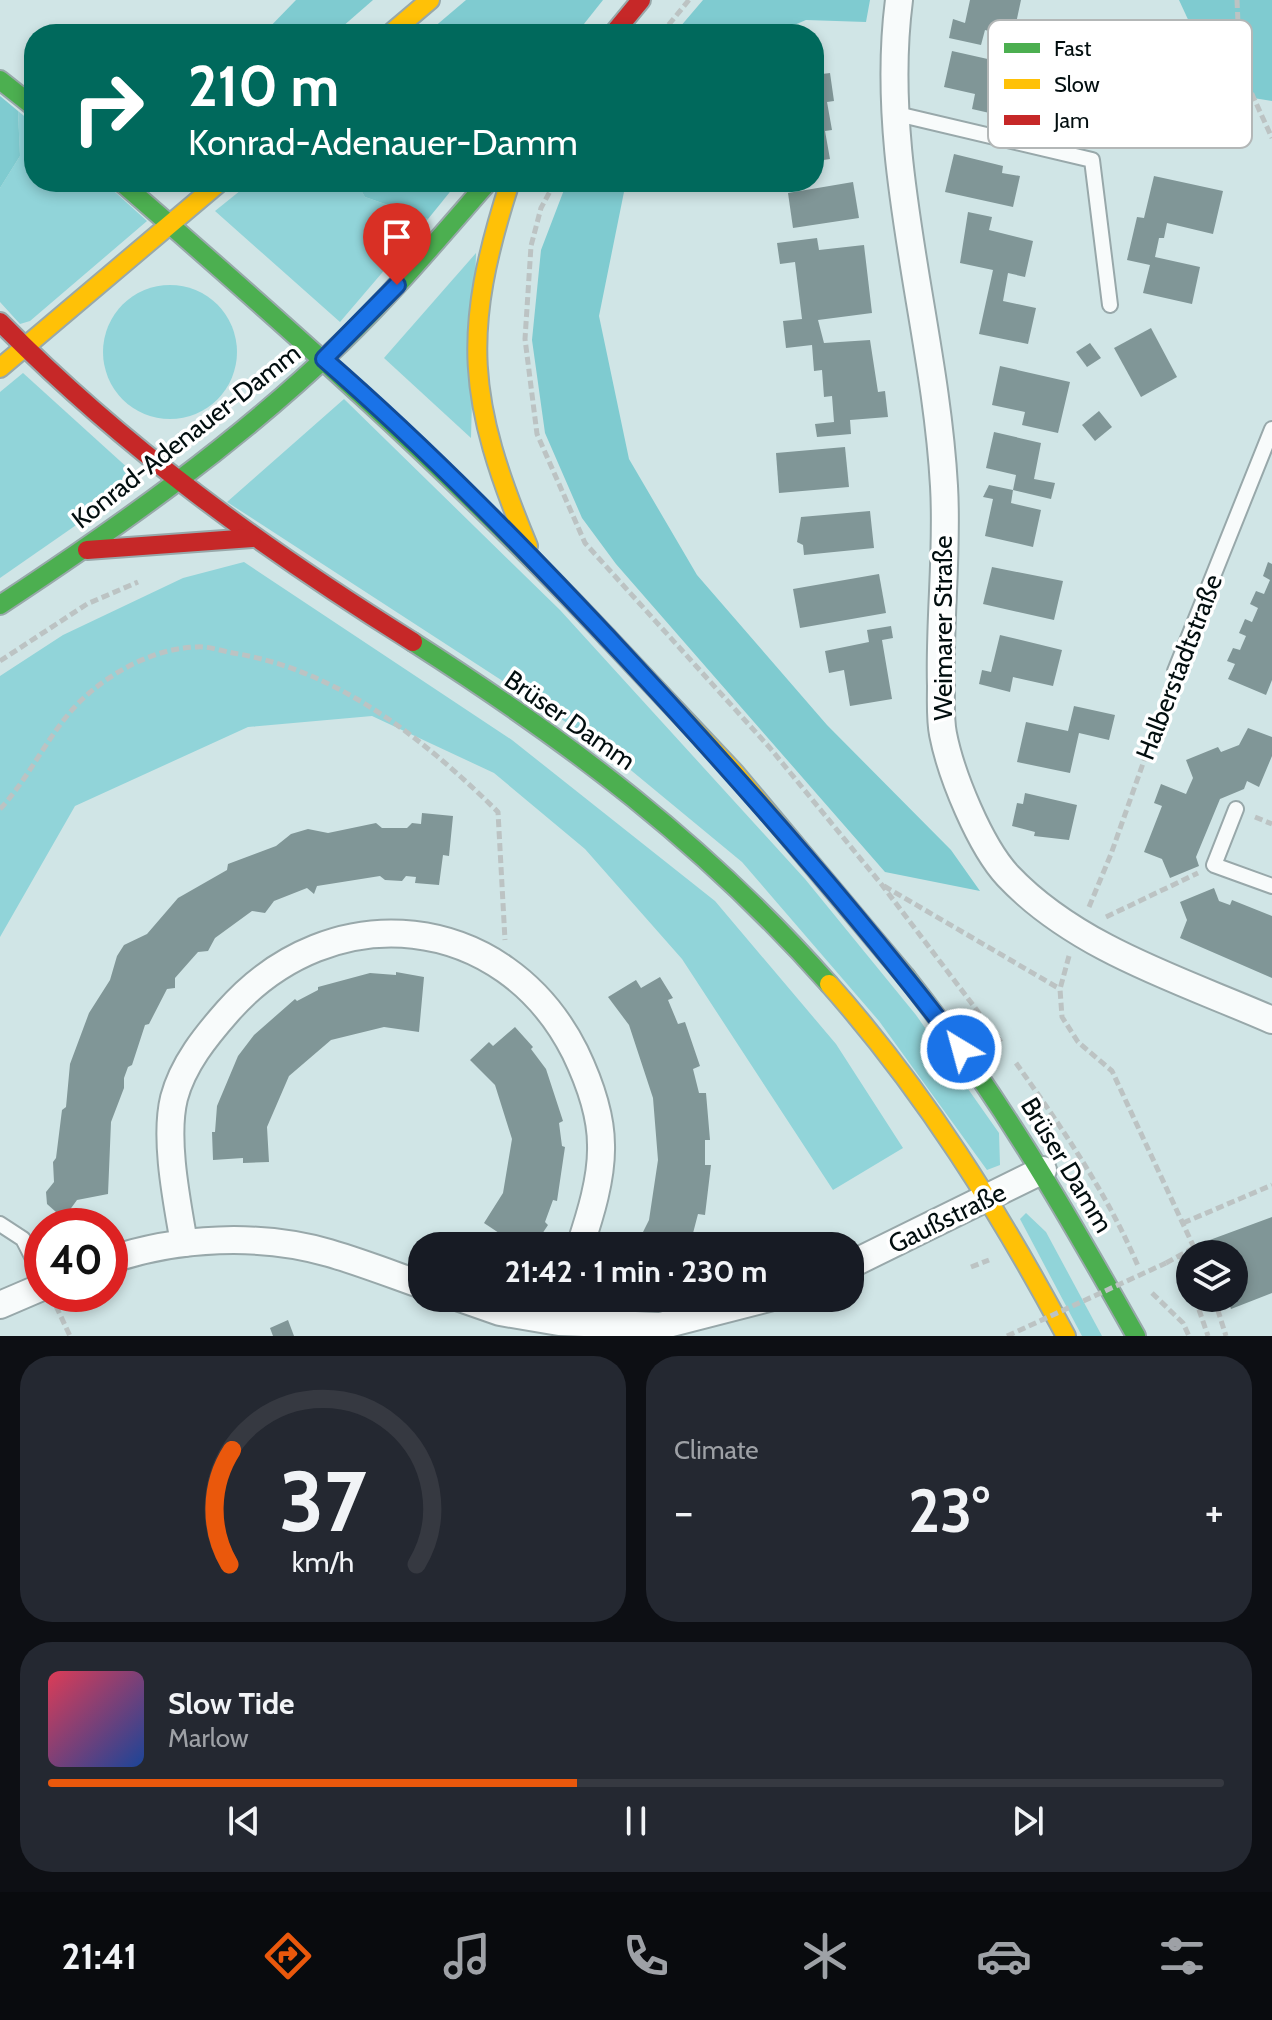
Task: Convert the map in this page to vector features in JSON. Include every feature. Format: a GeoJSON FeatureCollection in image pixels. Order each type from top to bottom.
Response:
{"type":"FeatureCollection","features":[{"type":"Feature","properties":{"kind":"street"},"geometry":{"type":"LineString","coordinates":[[402,24],[430,0]]}},
{"type":"Feature","properties":{"kind":"street"},"geometry":{"type":"LineString","coordinates":[[621,24],[641,0]]}},
{"type":"Feature","properties":{"kind":"street","name":"Weimarer Straße"},"geometry":{"type":"LineString","coordinates":[[899,0],[892,55],[893,113],[940,429],[945,491],[940,656],[942,733],[964,803],[1007,875],[1076,931],[1272,1020]]}},
{"type":"Feature","properties":{"kind":"street"},"geometry":{"type":"LineString","coordinates":[[0,80],[24,99]]}},
{"type":"Feature","properties":{"kind":"street","name":"Konrad-Adenauer-Damm"},"geometry":{"type":"LineString","coordinates":[[132,192],[324,359]]}},
{"type":"Feature","properties":{"kind":"street"},"geometry":{"type":"LineString","coordinates":[[0,368],[209,192]]}},
{"type":"Feature","properties":{"kind":"street","name":"Konrad-Adenauer-Damm"},"geometry":{"type":"LineString","coordinates":[[0,605],[179,482],[324,359],[414,267],[479,192]]}},
{"type":"Feature","properties":{"kind":"street"},"geometry":{"type":"LineString","coordinates":[[507,192],[479,301],[475,350],[492,448],[534,559]]}},
{"type":"Feature","properties":{"kind":"street","name":"Brüser Damm"},"geometry":{"type":"LineString","coordinates":[[0,322],[179,482],[252,538],[576,750],[718,866],[860,1021],[989,1198],[1066,1336]]}},
{"type":"Feature","properties":{"kind":"street","name":"Brüser Damm"},"geometry":{"type":"LineString","coordinates":[[324,359],[534,559],[735,773],[908,980],[978,1072],[1043,1170],[1136,1336]]}},
{"type":"Feature","properties":{"kind":"street"},"geometry":{"type":"LineString","coordinates":[[84,550],[181,540],[252,538]]}},
{"type":"Feature","properties":{"kind":"street"},"geometry":{"type":"LineString","coordinates":[[184,1243],[172,1171],[174,1099],[200,1043],[249,987],[307,949],[364,933],[418,933],[464,947],[508,969],[560,1023],[587,1077],[601,1145],[584,1232]]}},
{"type":"Feature","properties":{"kind":"street","name":"Gaußstraße"},"geometry":{"type":"LineString","coordinates":[[864,1258],[1043,1170]]}},
{"type":"Feature","properties":{"kind":"street"},"geometry":{"type":"LineString","coordinates":[[128,1256],[184,1243],[255,1241],[326,1252],[408,1280]]}},
{"type":"Feature","properties":{"kind":"street"},"geometry":{"type":"LineString","coordinates":[[0,1305],[24,1295]]}},
{"type":"Feature","properties":{"kind":"street"},"geometry":{"type":"LineString","coordinates":[[500,1312],[660,1326],[714,1312]]}},
{"type":"Feature","properties":{"kind":"lane"},"geometry":{"type":"LineString","coordinates":[[893,113],[988,135]]}},
{"type":"Feature","properties":{"kind":"lane"},"geometry":{"type":"LineString","coordinates":[[1041,148],[1092,160],[1110,305]]}},
{"type":"Feature","properties":{"kind":"lane","name":"Halberstadtstraße"},"geometry":{"type":"LineString","coordinates":[[1175,671],[1272,429]]}},
{"type":"Feature","properties":{"kind":"lane"},"geometry":{"type":"LineString","coordinates":[[1236,809],[1214,865],[1272,886]]}},
{"type":"Feature","properties":{"kind":"lane"},"geometry":{"type":"LineString","coordinates":[[0,1224],[24,1241]]}},
{"type":"Feature","properties":{"kind":"path"},"geometry":{"type":"LineString","coordinates":[[669,24],[689,0]]}},
{"type":"Feature","properties":{"kind":"path"},"geometry":{"type":"LineString","coordinates":[[1237,0],[1238,20]]}},
{"type":"Feature","properties":{"kind":"path"},"geometry":{"type":"LineString","coordinates":[[1252,94],[1272,138]]}},
{"type":"Feature","properties":{"kind":"path"},"geometry":{"type":"LineString","coordinates":[[550,192],[541,208],[531,246],[525,339],[537,434],[585,543],[770,748],[882,885],[1060,989],[1062,1017],[1078,1042],[1112,1071],[1191,1240]]}},
{"type":"Feature","properties":{"kind":"path"},"geometry":{"type":"LineString","coordinates":[[0,809],[21,786],[54,731],[87,694],[135,661],[197,647],[261,657],[352,694],[444,758],[498,812],[508,969]]}},
{"type":"Feature","properties":{"kind":"path","name":"Halberstadtstraße"},"geometry":{"type":"LineString","coordinates":[[1089,905],[1111,854],[1175,671]]}},
{"type":"Feature","properties":{"kind":"path"},"geometry":{"type":"LineString","coordinates":[[1076,931],[1214,865]]}},
{"type":"Feature","properties":{"kind":"path"},"geometry":{"type":"LineString","coordinates":[[1183,1223],[1272,1185]]}},
{"type":"Feature","properties":{"kind":"path"},"geometry":{"type":"LineString","coordinates":[[1121,1225],[1143,1277]]}},
{"type":"Feature","properties":{"kind":"path"},"geometry":{"type":"LineString","coordinates":[[1007,1336],[1176,1259]]}},
{"type":"Feature","properties":{"kind":"path"},"geometry":{"type":"LineString","coordinates":[[1149,1290],[1183,1323],[1189,1336]]}},
{"type":"Feature","properties":{"kind":"path"},"geometry":{"type":"LineString","coordinates":[[59,1312],[70,1336]]}},
{"type":"Feature","properties":{"kind":"path"},"geometry":{"type":"LineString","coordinates":[[1200,1312],[1208,1336]]}},
{"type":"Feature","properties":{"kind":"path"},"geometry":{"type":"LineString","coordinates":[[1218,1312],[1226,1336]]}},
{"type":"Feature","properties":{"kind":"shaded area"},"geometry":{"type":"Polygon","coordinates":[[[296,0],[373,0],[345,24],[273,24],[296,0]]]}},
{"type":"Feature","properties":{"kind":"shaded area"},"geometry":{"type":"Polygon","coordinates":[[[466,0],[603,0],[584,24],[438,24],[466,0]]]}},
{"type":"Feature","properties":{"kind":"shaded area"},"geometry":{"type":"Polygon","coordinates":[[[703,0],[870,0],[866,22],[806,20],[797,24],[683,24],[703,0]]]}},
{"type":"Feature","properties":{"kind":"shaded area"},"geometry":{"type":"Polygon","coordinates":[[[1179,0],[1272,0],[1272,101],[1252,98],[1252,20],[1188,20],[1179,0]]]}},
{"type":"Feature","properties":{"kind":"shaded area"},"geometry":{"type":"Polygon","coordinates":[[[0,96],[18,111],[20,156],[0,188],[0,96]]]}},
{"type":"Feature","properties":{"kind":"shaded area"},"geometry":{"type":"Polygon","coordinates":[[[18,111],[24,116],[24,192],[115,192],[147,221],[30,321],[20,324],[0,302],[0,188],[20,156],[18,111]]]}},
{"type":"Feature","properties":{"kind":"shaded area"},"geometry":{"type":"Polygon","coordinates":[[[239,192],[362,192],[365,197],[428,219],[340,322],[215,211],[239,192]]]}},
{"type":"Feature","properties":{"kind":"shaded area"},"geometry":{"type":"Polygon","coordinates":[[[362,192],[450,192],[428,219],[365,197],[362,192]]]}},
{"type":"Feature","properties":{"kind":"shaded area"},"geometry":{"type":"Polygon","coordinates":[[[563,192],[624,192],[599,316],[629,459],[697,575],[827,725],[951,850],[980,891],[885,872],[616,564],[582,518],[545,433],[532,340],[541,250],[563,192]]]}},
{"type":"Feature","properties":{"kind":"shaded area"},"geometry":{"type":"Polygon","coordinates":[[[476,253],[471,438],[384,358],[476,253]]]}},
{"type":"Feature","properties":{"kind":"shaded area"},"geometry":{"type":"Polygon","coordinates":[[[170,285],[195,291],[217,305],[231,327],[237,352],[231,377],[217,399],[195,413],[170,419],[145,413],[123,399],[109,377],[103,352],[109,327],[123,305],[145,291],[170,285]]]}},
{"type":"Feature","properties":{"kind":"shaded area"},"geometry":{"type":"Polygon","coordinates":[[[23,373],[141,480],[0,578],[0,392],[23,373]]]}},
{"type":"Feature","properties":{"kind":"shaded area"},"geometry":{"type":"Polygon","coordinates":[[[344,399],[560,610],[805,879],[916,1015],[999,1133],[1000,1165],[987,1170],[879,1021],[742,862],[598,743],[227,502],[344,399]]]}},
{"type":"Feature","properties":{"kind":"shaded area"},"geometry":{"type":"Polygon","coordinates":[[[244,562],[512,740],[715,901],[836,1044],[903,1148],[833,1190],[682,959],[585,849],[494,773],[372,716],[248,727],[75,806],[0,937],[0,676],[63,635],[183,578],[244,562]]]}},
{"type":"Feature","properties":{"kind":"shaded area"},"geometry":{"type":"Polygon","coordinates":[[[1026,1213],[1046,1232],[1102,1336],[1082,1336],[1020,1219],[1026,1213]]]}},
{"type":"Feature","properties":{"kind":"building"},"geometry":{"type":"Polygon","coordinates":[[[970,0],[1021,0],[1017,20],[988,20],[988,31],[985,30],[981,45],[949,38],[953,19],[965,23],[970,0]]]}},
{"type":"Feature","properties":{"kind":"building"},"geometry":{"type":"Polygon","coordinates":[[[952,51],[988,59],[988,113],[972,109],[975,94],[944,87],[952,51]]]}},
{"type":"Feature","properties":{"kind":"building"},"geometry":{"type":"Polygon","coordinates":[[[830,73],[834,101],[827,102],[832,130],[825,131],[830,159],[824,160],[824,74],[830,73]]]}},
{"type":"Feature","properties":{"kind":"building"},"geometry":{"type":"Polygon","coordinates":[[[954,154],[1003,166],[1002,173],[1020,176],[1013,207],[945,192],[954,154]]]}},
{"type":"Feature","properties":{"kind":"building"},"geometry":{"type":"Polygon","coordinates":[[[1154,176],[1223,191],[1213,234],[1167,223],[1164,238],[1159,238],[1155,257],[1200,267],[1192,304],[1143,293],[1150,265],[1127,260],[1137,217],[1144,218],[1154,176]]]}},
{"type":"Feature","properties":{"kind":"building"},"geometry":{"type":"Polygon","coordinates":[[[853,182],[859,218],[793,228],[788,193],[824,192],[824,187],[853,182]]]}},
{"type":"Feature","properties":{"kind":"building"},"geometry":{"type":"Polygon","coordinates":[[[968,212],[992,217],[989,230],[1033,241],[1025,277],[1008,273],[1003,301],[1036,308],[1028,344],[979,334],[993,270],[960,263],[968,212]]]}},
{"type":"Feature","properties":{"kind":"building"},"geometry":{"type":"Polygon","coordinates":[[[817,238],[819,250],[864,245],[872,313],[818,320],[824,343],[870,340],[878,392],[885,391],[888,417],[850,420],[851,434],[817,437],[815,424],[834,422],[832,396],[824,397],[822,370],[814,371],[812,345],[786,348],[783,321],[802,319],[795,262],[780,264],[777,243],[817,238]]]}},
{"type":"Feature","properties":{"kind":"building"},"geometry":{"type":"Polygon","coordinates":[[[1151,328],[1177,377],[1141,397],[1114,348],[1151,328]]]}},
{"type":"Feature","properties":{"kind":"building"},"geometry":{"type":"Polygon","coordinates":[[[1090,343],[1101,358],[1087,367],[1076,352],[1090,343]]]}},
{"type":"Feature","properties":{"kind":"building"},"geometry":{"type":"Polygon","coordinates":[[[1000,366],[1070,382],[1058,433],[1022,425],[1025,412],[992,405],[1000,366]]]}},
{"type":"Feature","properties":{"kind":"building"},"geometry":{"type":"Polygon","coordinates":[[[1099,411],[1112,427],[1095,441],[1082,425],[1099,411]]]}},
{"type":"Feature","properties":{"kind":"building"},"geometry":{"type":"Polygon","coordinates":[[[994,432],[1041,443],[1034,479],[1055,483],[1051,499],[1013,490],[1016,475],[986,468],[994,432]]]}},
{"type":"Feature","properties":{"kind":"building"},"geometry":{"type":"Polygon","coordinates":[[[845,447],[849,487],[779,493],[776,453],[845,447]]]}},
{"type":"Feature","properties":{"kind":"building"},"geometry":{"type":"Polygon","coordinates":[[[989,485],[1013,490],[1011,503],[1041,510],[1033,547],[985,536],[993,499],[983,497],[989,485]]]}},
{"type":"Feature","properties":{"kind":"building"},"geometry":{"type":"Polygon","coordinates":[[[870,511],[874,548],[804,555],[803,545],[797,542],[801,517],[870,511]]]}},
{"type":"Feature","properties":{"kind":"building"},"geometry":{"type":"Polygon","coordinates":[[[1268,562],[1272,564],[1272,680],[1266,695],[1228,679],[1235,664],[1227,661],[1233,648],[1240,650],[1246,636],[1239,633],[1245,619],[1252,622],[1258,608],[1250,604],[1256,591],[1264,594],[1270,580],[1263,576],[1268,562]]]}},
{"type":"Feature","properties":{"kind":"building"},"geometry":{"type":"Polygon","coordinates":[[[992,567],[1063,581],[1054,620],[983,604],[992,567]]]}},
{"type":"Feature","properties":{"kind":"building"},"geometry":{"type":"Polygon","coordinates":[[[879,574],[886,613],[800,628],[793,589],[879,574]]]}},
{"type":"Feature","properties":{"kind":"building"},"geometry":{"type":"Polygon","coordinates":[[[891,626],[893,638],[882,640],[892,699],[850,706],[844,670],[829,673],[825,651],[869,642],[867,630],[891,626]]]}},
{"type":"Feature","properties":{"kind":"building"},"geometry":{"type":"Polygon","coordinates":[[[1000,635],[1062,650],[1053,686],[1013,677],[1010,692],[979,684],[982,670],[991,672],[1000,635]]]}},
{"type":"Feature","properties":{"kind":"building"},"geometry":{"type":"Polygon","coordinates":[[[1074,706],[1115,715],[1109,740],[1079,733],[1070,773],[1017,762],[1026,722],[1068,731],[1074,706]]]}},
{"type":"Feature","properties":{"kind":"building"},"geometry":{"type":"Polygon","coordinates":[[[1248,728],[1272,737],[1272,756],[1259,787],[1247,781],[1244,789],[1220,799],[1196,857],[1199,866],[1170,878],[1162,859],[1144,852],[1162,806],[1154,803],[1161,784],[1186,794],[1193,778],[1186,760],[1218,747],[1221,752],[1239,745],[1248,728]]]}},
{"type":"Feature","properties":{"kind":"building"},"geometry":{"type":"Polygon","coordinates":[[[1025,793],[1077,805],[1069,840],[1034,836],[1035,832],[1012,826],[1017,803],[1023,804],[1025,793]]]}},
{"type":"Feature","properties":{"kind":"building"},"geometry":{"type":"Polygon","coordinates":[[[422,813],[453,816],[449,856],[443,855],[439,885],[415,883],[416,877],[406,876],[402,881],[385,880],[380,876],[317,886],[314,894],[307,888],[274,901],[265,913],[252,911],[215,938],[208,951],[198,952],[175,978],[175,988],[167,989],[149,1024],[145,1025],[132,1065],[128,1067],[111,1122],[108,1194],[77,1200],[71,1208],[52,1208],[47,1204],[46,1192],[54,1182],[53,1162],[62,1110],[66,1107],[70,1064],[89,1013],[110,980],[117,956],[124,945],[147,934],[178,898],[227,870],[228,864],[276,846],[291,834],[308,829],[328,833],[376,823],[382,828],[407,828],[412,823],[421,824],[422,813]]]}},
{"type":"Feature","properties":{"kind":"building"},"geometry":{"type":"Polygon","coordinates":[[[1214,888],[1219,901],[1230,905],[1232,900],[1272,916],[1272,978],[1180,938],[1187,920],[1180,902],[1214,888]]]}},
{"type":"Feature","properties":{"kind":"building"},"geometry":{"type":"Polygon","coordinates":[[[396,972],[424,977],[419,1032],[384,1027],[331,1040],[289,1076],[267,1127],[269,1162],[243,1163],[243,1158],[213,1160],[212,1132],[215,1132],[217,1106],[238,1056],[254,1035],[295,999],[297,1001],[318,990],[318,987],[370,973],[396,975],[396,972]]]}},
{"type":"Feature","properties":{"kind":"building"},"geometry":{"type":"Polygon","coordinates":[[[660,977],[673,998],[668,1000],[678,1024],[685,1022],[700,1066],[693,1069],[699,1093],[706,1093],[710,1140],[705,1140],[705,1165],[711,1165],[705,1215],[698,1214],[693,1232],[643,1232],[649,1220],[658,1160],[653,1098],[629,1025],[608,997],[636,980],[641,988],[660,977]]]}},
{"type":"Feature","properties":{"kind":"building"},"geometry":{"type":"Polygon","coordinates":[[[515,1027],[533,1047],[531,1049],[546,1069],[563,1121],[559,1123],[562,1146],[565,1147],[557,1201],[553,1200],[545,1222],[548,1225],[543,1232],[498,1232],[484,1223],[503,1193],[512,1139],[495,1085],[470,1060],[489,1042],[493,1046],[515,1027]]]}},
{"type":"Feature","properties":{"kind":"building"},"geometry":{"type":"Polygon","coordinates":[[[1272,1217],[1272,1293],[1248,1302],[1248,1240],[1210,1240],[1272,1217]]]}},
{"type":"Feature","properties":{"kind":"building"},"geometry":{"type":"Polygon","coordinates":[[[288,1320],[294,1336],[273,1336],[270,1328],[288,1320]]]}},
{"type":"Feature","properties":{"kind":"traffic: fast"},"geometry":{"type":"LineString","coordinates":[[0,80],[24,99]]}},
{"type":"Feature","properties":{"kind":"traffic: fast"},"geometry":{"type":"LineString","coordinates":[[132,192],[309,347],[431,460],[607,637]]}},
{"type":"Feature","properties":{"kind":"traffic: fast"},"geometry":{"type":"LineString","coordinates":[[0,605],[133,514],[261,415],[360,324],[479,192]]}},
{"type":"Feature","properties":{"kind":"traffic: fast"},"geometry":{"type":"LineString","coordinates":[[413,642],[527,718],[633,798],[733,885],[829,984]]}},
{"type":"Feature","properties":{"kind":"traffic: fast"},"geometry":{"type":"LineString","coordinates":[[906,977],[1000,1107],[1136,1336]]}},
{"type":"Feature","properties":{"kind":"traffic: slow"},"geometry":{"type":"LineString","coordinates":[[402,24],[430,0]]}},
{"type":"Feature","properties":{"kind":"traffic: slow"},"geometry":{"type":"LineString","coordinates":[[0,368],[208,192]]}},
{"type":"Feature","properties":{"kind":"traffic: slow"},"geometry":{"type":"LineString","coordinates":[[507,192],[484,282],[478,325],[478,366],[493,448],[528,546]]}},
{"type":"Feature","properties":{"kind":"traffic: slow"},"geometry":{"type":"LineString","coordinates":[[607,637],[735,773],[906,977]]}},
{"type":"Feature","properties":{"kind":"traffic: slow"},"geometry":{"type":"LineString","coordinates":[[829,984],[897,1067],[958,1153],[1014,1243],[1066,1336]]}},
{"type":"Feature","properties":{"kind":"traffic: jam"},"geometry":{"type":"LineString","coordinates":[[621,24],[641,0]]}},
{"type":"Feature","properties":{"kind":"traffic: jam"},"geometry":{"type":"LineString","coordinates":[[0,322],[96,412],[197,494],[249,533],[413,642]]}},
{"type":"Feature","properties":{"kind":"traffic: jam"},"geometry":{"type":"LineString","coordinates":[[87,550],[252,538]]}},
{"type":"Feature","properties":{"kind":"route"},"geometry":{"type":"LineString","coordinates":[[397,285],[324,359],[534,559],[735,773],[908,980],[961,1049]]}}]}
